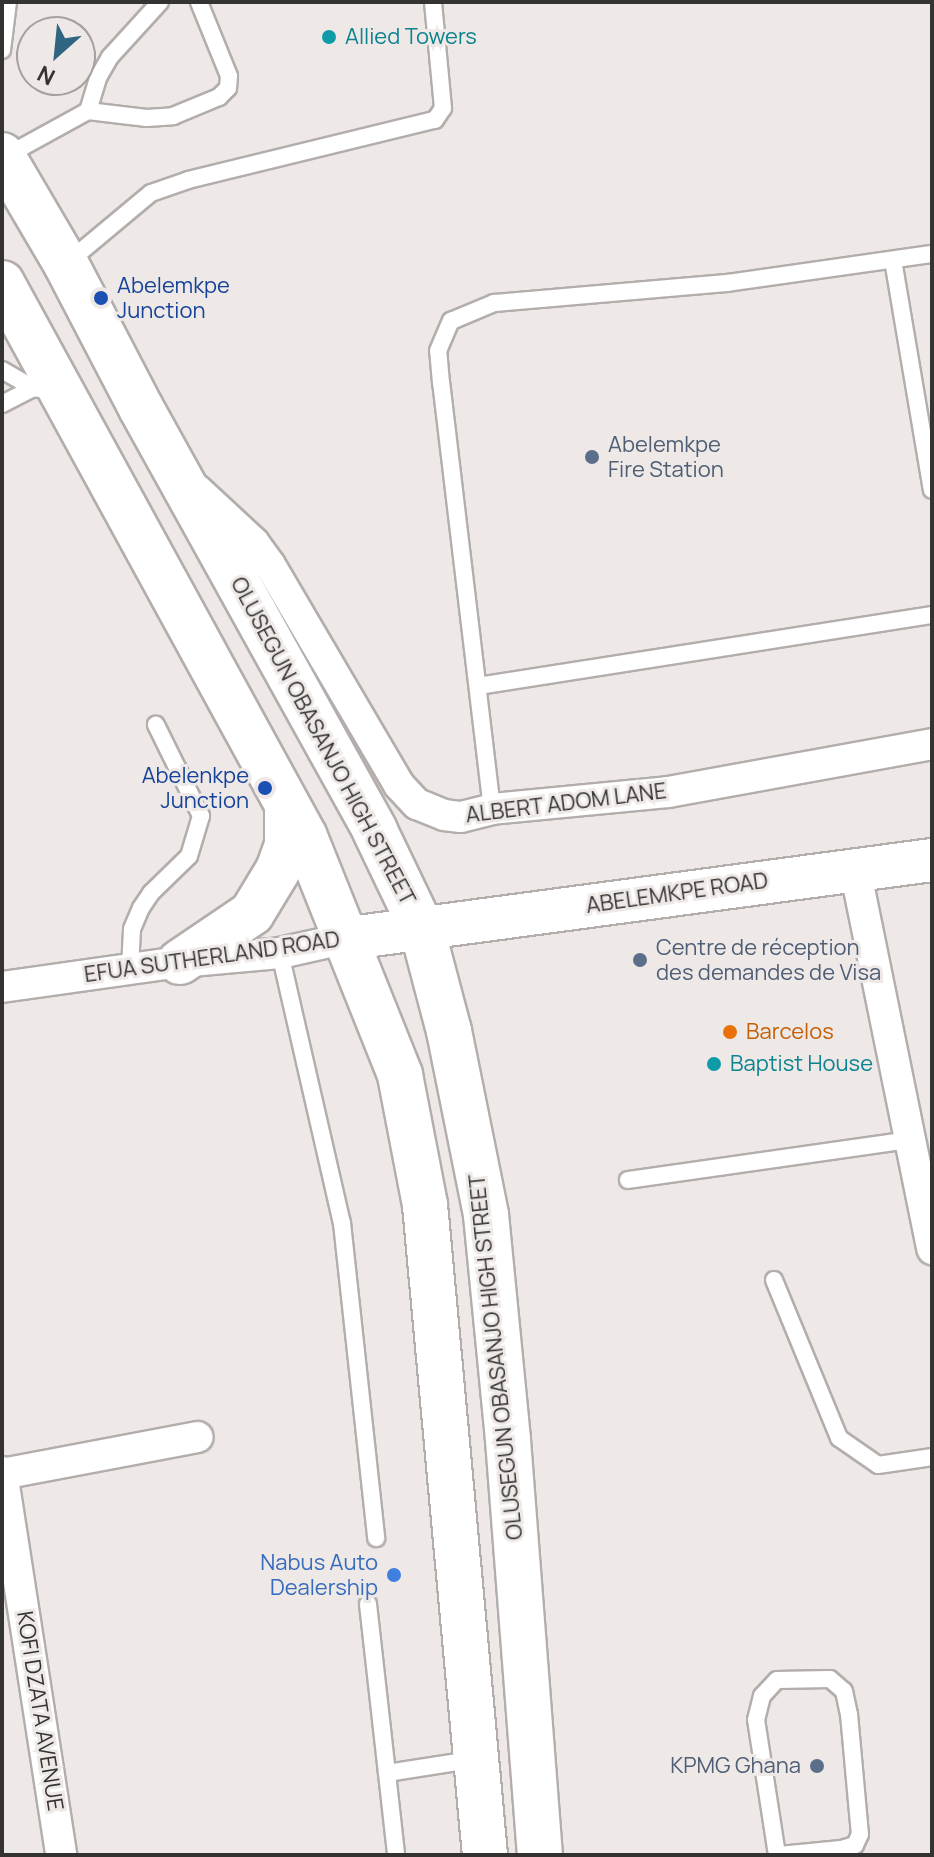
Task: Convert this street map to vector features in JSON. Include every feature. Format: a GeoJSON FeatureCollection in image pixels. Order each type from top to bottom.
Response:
{"type":"FeatureCollection","features":[{"type":"Feature","properties":{"kind":"main road","name":"OLUSEGUN OBASANJO HIGH STREET"},"geometry":{"type":"LineString","coordinates":[[3,156],[66,264],[375,831],[422,929],[449,1031],[486,1215],[508,1440],[540,1855]]}},
{"type":"Feature","properties":{"kind":"main road"},"geometry":{"type":"LineString","coordinates":[[2,283],[49,391],[287,805],[315,862],[343,939],[400,1075],[425,1205],[485,1855]]}},
{"type":"Feature","properties":{"kind":"main road"},"geometry":{"type":"LineString","coordinates":[[180,962],[252,913],[278,870],[287,845],[287,805]]}},
{"type":"Feature","properties":{"kind":"street","name":"ALBERT ADOM LANE"},"geometry":{"type":"LineString","coordinates":[[178,473],[254,543],[270,565],[399,785],[417,804],[444,815],[461,817],[492,809],[668,792],[932,744]]}},
{"type":"Feature","properties":{"kind":"street","name":"ABELEMKPE ROAD"},"geometry":{"type":"LineString","coordinates":[[422,929],[932,860]]}},
{"type":"Feature","properties":{"kind":"street"},"geometry":{"type":"LineString","coordinates":[[855,869],[932,1249]]}},
{"type":"Feature","properties":{"kind":"street","name":"EFUA SUTHERLAND ROAD"},"geometry":{"type":"LineString","coordinates":[[2,987],[130,968],[280,953],[343,939],[422,929]]}},
{"type":"Feature","properties":{"kind":"street"},"geometry":{"type":"LineString","coordinates":[[2,1473],[198,1437]]}},
{"type":"Feature","properties":{"kind":"street","name":"KOFI DZATA AVENUE"},"geometry":{"type":"LineString","coordinates":[[2,1473],[61,1855]]}},
{"type":"Feature","properties":{"kind":"lane"},"geometry":{"type":"LineString","coordinates":[[2,50],[8,2]]}},
{"type":"Feature","properties":{"kind":"lane"},"geometry":{"type":"LineString","coordinates":[[88,111],[99,76],[110,57],[160,2]]}},
{"type":"Feature","properties":{"kind":"lane"},"geometry":{"type":"LineString","coordinates":[[3,156],[88,111],[147,118],[173,116],[219,97],[228,88],[229,76],[199,2]]}},
{"type":"Feature","properties":{"kind":"lane"},"geometry":{"type":"LineString","coordinates":[[66,264],[151,193],[188,180],[435,120],[443,108],[433,2]]}},
{"type":"Feature","properties":{"kind":"lane"},"geometry":{"type":"LineString","coordinates":[[492,809],[438,351],[451,321],[494,303],[727,283],[932,254]]}},
{"type":"Feature","properties":{"kind":"lane"},"geometry":{"type":"LineString","coordinates":[[893,260],[932,490]]}},
{"type":"Feature","properties":{"kind":"lane"},"geometry":{"type":"LineString","coordinates":[[2,370],[49,391]]}},
{"type":"Feature","properties":{"kind":"lane"},"geometry":{"type":"LineString","coordinates":[[2,404],[49,391]]}},
{"type":"Feature","properties":{"kind":"lane"},"geometry":{"type":"LineString","coordinates":[[478,686],[932,615]]}},
{"type":"Feature","properties":{"kind":"lane"},"geometry":{"type":"LineString","coordinates":[[130,968],[132,929],[141,908],[151,893],[189,856],[201,816],[156,725]]}},
{"type":"Feature","properties":{"kind":"lane"},"geometry":{"type":"LineString","coordinates":[[280,953],[342,1223],[376,1538]]}},
{"type":"Feature","properties":{"kind":"lane"},"geometry":{"type":"LineString","coordinates":[[628,1180],[909,1140]]}},
{"type":"Feature","properties":{"kind":"lane"},"geometry":{"type":"LineString","coordinates":[[774,1280],[839,1438],[878,1465],[932,1457]]}},
{"type":"Feature","properties":{"kind":"lane"},"geometry":{"type":"LineString","coordinates":[[368,1604],[396,1855]]}},
{"type":"Feature","properties":{"kind":"lane"},"geometry":{"type":"LineString","coordinates":[[830,1679],[844,1691],[849,1714],[860,1834],[855,1845],[841,1849],[778,1855],[756,1720],[762,1696],[777,1680],[830,1679]]}},
{"type":"Feature","properties":{"kind":"lane"},"geometry":{"type":"LineString","coordinates":[[387,1773],[478,1759]]}},
{"type":"Feature","properties":{"kind":"place","name":"Allied Towers"},"geometry":{"type":"Point","coordinates":[329,37]}},
{"type":"Feature","properties":{"kind":"place","name":"Abelemkpe Junction"},"geometry":{"type":"Point","coordinates":[101,298]}},
{"type":"Feature","properties":{"kind":"place","name":"Abelemkpe Fire Station"},"geometry":{"type":"Point","coordinates":[592,457]}},
{"type":"Feature","properties":{"kind":"place","name":"Abelenkpe Junction"},"geometry":{"type":"Point","coordinates":[265,788]}},
{"type":"Feature","properties":{"kind":"place","name":"Centre de réception des demandes de Visa"},"geometry":{"type":"Point","coordinates":[640,960]}},
{"type":"Feature","properties":{"kind":"place","name":"Barcelos"},"geometry":{"type":"Point","coordinates":[730,1032]}},
{"type":"Feature","properties":{"kind":"place","name":"Baptist House"},"geometry":{"type":"Point","coordinates":[714,1064]}},
{"type":"Feature","properties":{"kind":"place","name":"Nabus Auto Dealership"},"geometry":{"type":"Point","coordinates":[394,1575]}},
{"type":"Feature","properties":{"kind":"place","name":"KPMG Ghana"},"geometry":{"type":"Point","coordinates":[817,1766]}}]}
